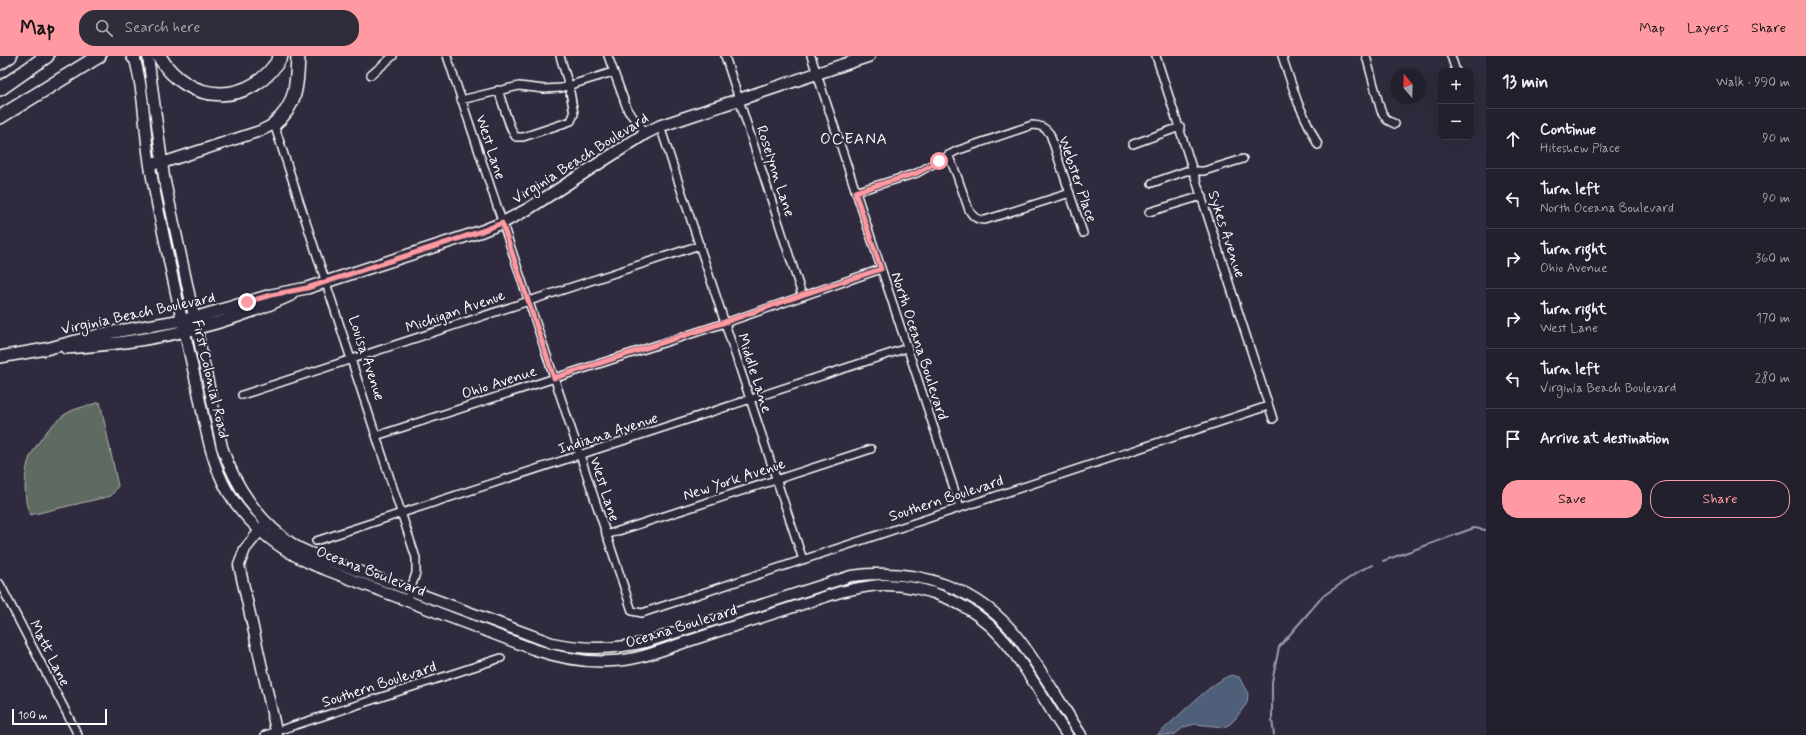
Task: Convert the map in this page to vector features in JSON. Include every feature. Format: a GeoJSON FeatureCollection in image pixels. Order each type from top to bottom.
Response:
{"type":"FeatureCollection","features":[{"type":"Feature","properties":{"kind":"highway"},"geometry":{"type":"LineString","coordinates":[[0,63],[10,56]]}},
{"type":"Feature","properties":{"kind":"highway"},"geometry":{"type":"LineString","coordinates":[[0,89],[47,56]]}},
{"type":"Feature","properties":{"kind":"highway"},"geometry":{"type":"LineString","coordinates":[[0,117],[99,56]]}},
{"type":"Feature","properties":{"kind":"highway"},"geometry":{"type":"LineString","coordinates":[[159,56],[170,71],[184,84],[205,92],[216,94],[236,92],[253,85],[270,72],[281,56]]}},
{"type":"Feature","properties":{"kind":"highway"},"geometry":{"type":"LineString","coordinates":[[274,124],[286,113],[294,98],[297,84],[298,56]]}},
{"type":"Feature","properties":{"kind":"main road","name":"First Colonial Road"},"geometry":{"type":"LineString","coordinates":[[134,56],[142,92],[150,164],[182,321],[208,437],[218,470],[227,490],[236,504],[260,531]]}},
{"type":"Feature","properties":{"kind":"main road","name":"First Colonial Road"},"geometry":{"type":"LineString","coordinates":[[148,56],[162,163],[196,330],[222,447],[228,463],[245,496],[266,522]]}},
{"type":"Feature","properties":{"kind":"main road","name":"Virginia Beach Boulevard"},"geometry":{"type":"LineString","coordinates":[[0,358],[46,349],[89,337],[194,318],[271,295],[307,288],[327,282],[482,231],[502,223],[545,198],[646,133],[660,126],[869,56]]}},
{"type":"Feature","properties":{"kind":"main road"},"geometry":{"type":"LineString","coordinates":[[150,164],[162,163],[260,131],[274,124]]}},
{"type":"Feature","properties":{"kind":"main road","name":"Virginia Beach Boulevard"},"geometry":{"type":"LineString","coordinates":[[46,349],[90,347],[196,330],[274,303],[307,288]]}},
{"type":"Feature","properties":{"kind":"main road"},"geometry":{"type":"LineString","coordinates":[[266,522],[245,549],[239,566],[276,733]]}},
{"type":"Feature","properties":{"kind":"main road","name":"Oceana Boulevard"},"geometry":{"type":"LineString","coordinates":[[266,522],[295,545],[309,552],[552,642],[573,648],[596,650],[630,646],[646,642],[851,576],[904,574],[938,582],[958,590],[981,604],[1003,622],[1022,643],[1081,735]]}},
{"type":"Feature","properties":{"kind":"main road","name":"Oceana Boulevard"},"geometry":{"type":"LineString","coordinates":[[260,531],[274,543],[300,559],[405,601],[550,655],[593,662],[615,661],[649,654],[840,592],[861,587],[884,585],[905,587],[938,594],[953,601],[982,619],[1002,638],[1012,650],[1067,735]]}},
{"type":"Feature","properties":{"kind":"main road"},"geometry":{"type":"LineString","coordinates":[[953,601],[958,590]]}},
{"type":"Feature","properties":{"kind":"street"},"geometry":{"type":"LineString","coordinates":[[371,75],[393,56]]}},
{"type":"Feature","properties":{"kind":"street","name":"West Lane"},"geometry":{"type":"LineString","coordinates":[[447,56],[632,611]]}},
{"type":"Feature","properties":{"kind":"street"},"geometry":{"type":"LineString","coordinates":[[498,90],[504,103],[511,132],[516,137],[520,138],[573,120],[574,114],[569,86],[560,56]]}},
{"type":"Feature","properties":{"kind":"street"},"geometry":{"type":"LineString","coordinates":[[608,56],[628,111],[646,133]]}},
{"type":"Feature","properties":{"kind":"street","name":"Roselynn Lane"},"geometry":{"type":"LineString","coordinates":[[725,56],[802,295]]}},
{"type":"Feature","properties":{"kind":"street","name":"North Oceana Boulevard"},"geometry":{"type":"LineString","coordinates":[[811,56],[960,507]]}},
{"type":"Feature","properties":{"kind":"street","name":"Sykes Avenue"},"geometry":{"type":"LineString","coordinates":[[1156,56],[1273,419]]}},
{"type":"Feature","properties":{"kind":"street"},"geometry":{"type":"LineString","coordinates":[[1282,56],[1298,103],[1318,145]]}},
{"type":"Feature","properties":{"kind":"street"},"geometry":{"type":"LineString","coordinates":[[1366,56],[1381,111],[1387,120],[1395,124]]}},
{"type":"Feature","properties":{"kind":"street"},"geometry":{"type":"LineString","coordinates":[[1451,56],[1455,68]]}},
{"type":"Feature","properties":{"kind":"street"},"geometry":{"type":"LineString","coordinates":[[461,100],[519,86],[553,89],[569,86],[613,72]]}},
{"type":"Feature","properties":{"kind":"street","name":"Louisa Avenue"},"geometry":{"type":"LineString","coordinates":[[274,124],[327,282],[416,558],[416,573],[405,601]]}},
{"type":"Feature","properties":{"kind":"street","name":"Webster Place"},"geometry":{"type":"LineString","coordinates":[[855,192],[917,173],[960,149],[1038,125],[1047,130],[1050,134],[1083,233]]}},
{"type":"Feature","properties":{"kind":"street","name":"Middle Lane"},"geometry":{"type":"LineString","coordinates":[[660,126],[803,560]]}},
{"type":"Feature","properties":{"kind":"street"},"geometry":{"type":"LineString","coordinates":[[1134,144],[1180,127]]}},
{"type":"Feature","properties":{"kind":"street"},"geometry":{"type":"LineString","coordinates":[[948,155],[969,210],[971,214],[978,219],[985,220],[1070,193]]}},
{"type":"Feature","properties":{"kind":"street"},"geometry":{"type":"LineString","coordinates":[[1152,182],[1180,173],[1204,171],[1243,159]]}},
{"type":"Feature","properties":{"kind":"street"},"geometry":{"type":"LineString","coordinates":[[1149,212],[1202,196]]}},
{"type":"Feature","properties":{"kind":"street","name":"Michigan Avenue"},"geometry":{"type":"LineString","coordinates":[[242,396],[700,245]]}},
{"type":"Feature","properties":{"kind":"street","name":"Ohio Avenue"},"geometry":{"type":"LineString","coordinates":[[376,436],[725,322],[881,269]]}},
{"type":"Feature","properties":{"kind":"street","name":"Indiana Avenue"},"geometry":{"type":"LineString","coordinates":[[316,541],[907,348]]}},
{"type":"Feature","properties":{"kind":"street","name":"Southern Boulevard"},"geometry":{"type":"LineString","coordinates":[[632,611],[642,613],[1268,406]]}},
{"type":"Feature","properties":{"kind":"street","name":"New York Avenue"},"geometry":{"type":"LineString","coordinates":[[606,534],[871,449]]}},
{"type":"Feature","properties":{"kind":"street","name":"Matt Lane"},"geometry":{"type":"LineString","coordinates":[[0,584],[78,735]]}},
{"type":"Feature","properties":{"kind":"street","name":"Southern Boulevard"},"geometry":{"type":"LineString","coordinates":[[265,735],[276,733],[501,658]]}},
{"type":"Feature","properties":{"kind":"shaded area"},"geometry":{"type":"Polygon","coordinates":[[[100,402],[118,486],[111,496],[30,515],[25,494],[26,470],[30,457],[37,444],[59,419],[71,411],[100,402]]]}},
{"type":"Feature","properties":{"kind":"water"},"geometry":{"type":"Polygon","coordinates":[[[1232,675],[1239,677],[1248,694],[1247,703],[1230,724],[1224,727],[1195,724],[1184,727],[1174,735],[1157,735],[1215,684],[1232,675]]]}},
{"type":"Feature","properties":{"kind":"waterway"},"geometry":{"type":"LineString","coordinates":[[1383,561],[1474,528],[1486,530]]}},
{"type":"Feature","properties":{"kind":"waterway"},"geometry":{"type":"LineString","coordinates":[[1274,735],[1272,720],[1272,682],[1279,647],[1323,596],[1361,570],[1373,565]]}},
{"type":"Feature","properties":{"kind":"district","name":"OCEANA"},"geometry":{"type":"Point","coordinates":[854,138]}},
{"type":"Feature","properties":{"kind":"route"},"geometry":{"type":"LineString","coordinates":[[247,302],[271,295],[307,288],[491,228],[502,223],[554,378],[881,269],[855,192],[917,173],[939,161]]}}]}
